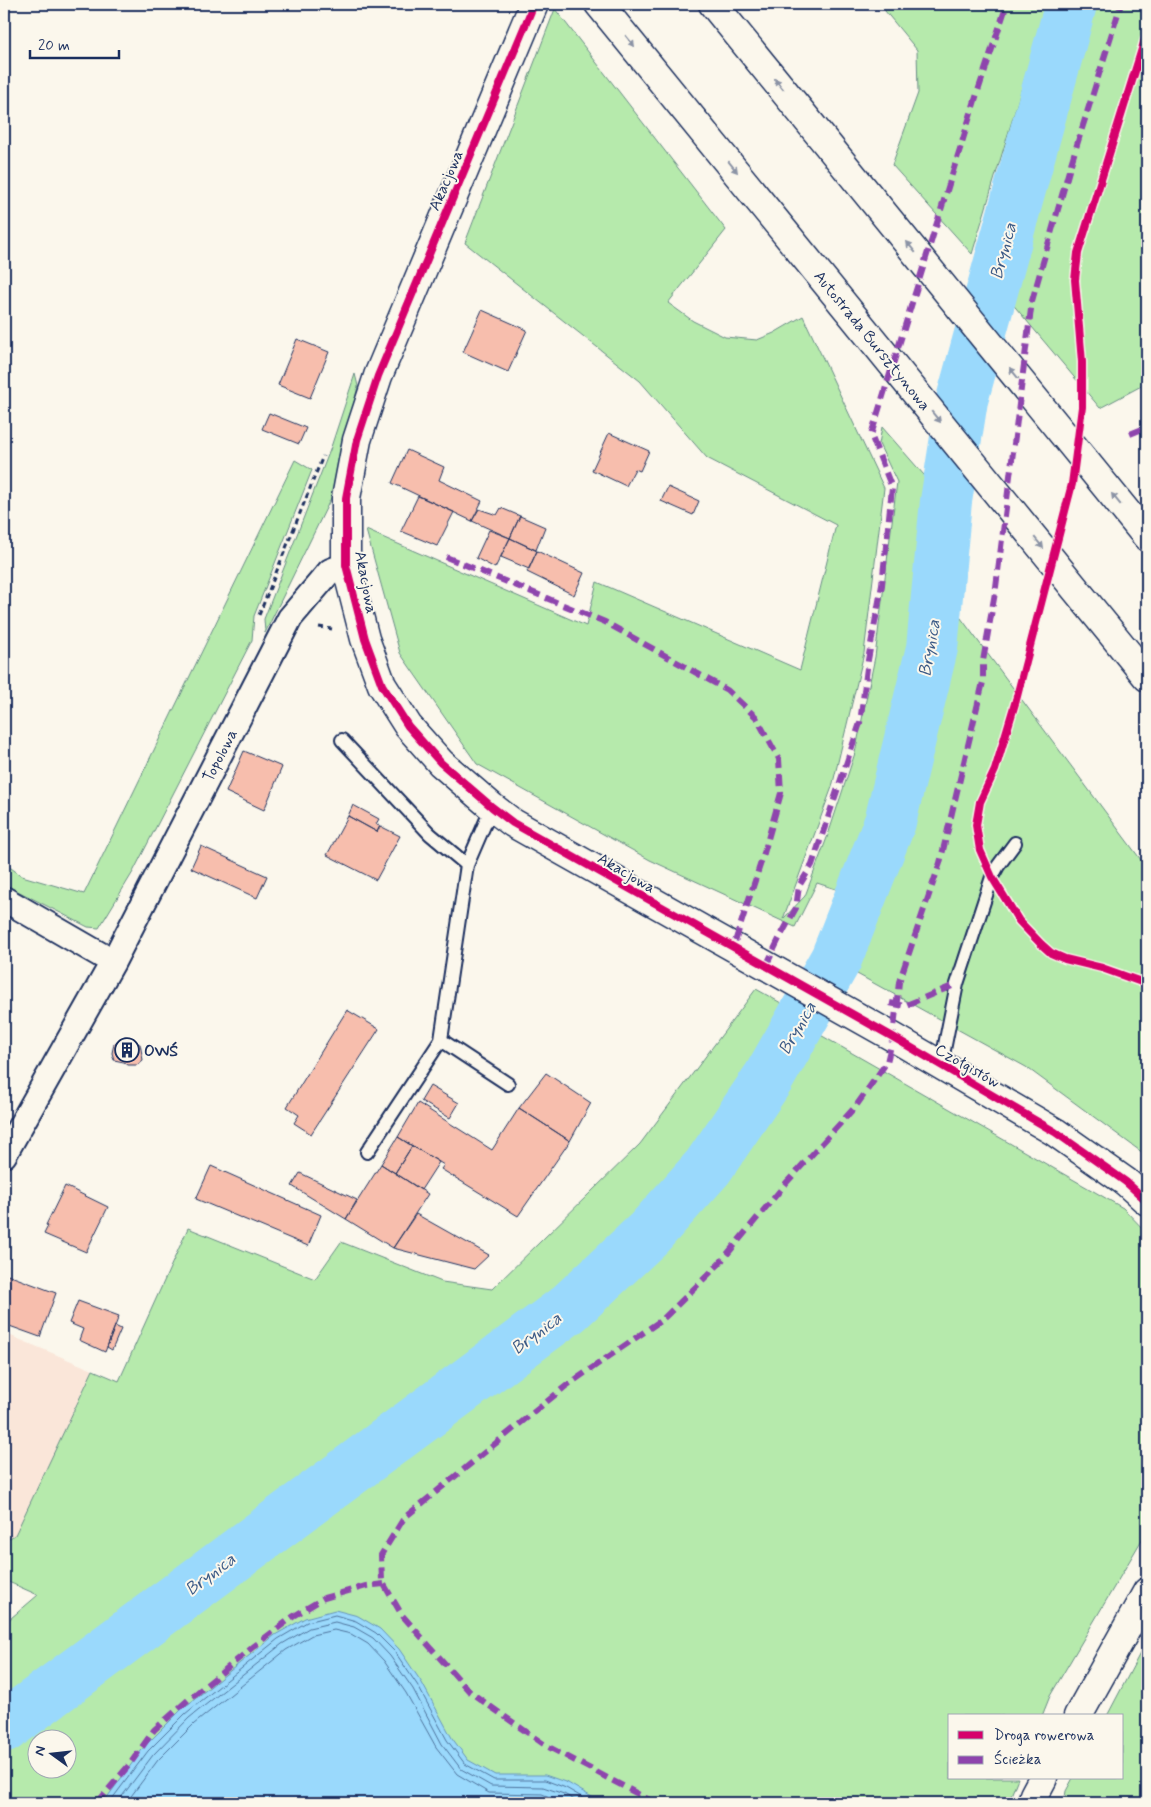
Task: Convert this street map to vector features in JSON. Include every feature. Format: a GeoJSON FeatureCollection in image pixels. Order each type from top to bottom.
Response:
{"type":"FeatureCollection","features":[{"type":"Feature","properties":{"kind":"main road","name":"Akacjowa"},"geometry":{"type":"LineString","coordinates":[[534,4],[378,376],[357,440],[346,498],[346,565],[365,639],[382,685],[408,726],[441,763],[492,808],[513,823],[766,966]]}},
{"type":"Feature","properties":{"kind":"main road","name":"Autostrada Bursztynowa"},"geometry":{"type":"LineString","coordinates":[[599,4],[1147,677]]}},
{"type":"Feature","properties":{"kind":"main road"},"geometry":{"type":"LineString","coordinates":[[713,4],[1147,537]]}},
{"type":"Feature","properties":{"kind":"main road","name":"Czołgistów"},"geometry":{"type":"LineString","coordinates":[[766,966],[893,1037],[1055,1132],[1126,1182],[1147,1201]]}},
{"type":"Feature","properties":{"kind":"main road"},"geometry":{"type":"LineString","coordinates":[[1079,1714],[1147,1592]]}},
{"type":"Feature","properties":{"kind":"main road"},"geometry":{"type":"LineString","coordinates":[[1032,1803],[1042,1780]]}},
{"type":"Feature","properties":{"kind":"street","name":"Topolowa"},"geometry":{"type":"LineString","coordinates":[[4,1154],[112,962],[290,618],[330,571],[346,565]]}},
{"type":"Feature","properties":{"kind":"street"},"geometry":{"type":"LineString","coordinates":[[4,899],[112,962]]}},
{"type":"Feature","properties":{"kind":"lane"},"geometry":{"type":"LineString","coordinates":[[342,740],[430,834],[468,865]]}},
{"type":"Feature","properties":{"kind":"lane"},"geometry":{"type":"LineString","coordinates":[[367,1152],[441,1040],[468,865],[492,808]]}},
{"type":"Feature","properties":{"kind":"lane"},"geometry":{"type":"LineString","coordinates":[[941,1065],[957,984],[977,923],[998,866],[1015,843]]}},
{"type":"Feature","properties":{"kind":"lane"},"geometry":{"type":"LineString","coordinates":[[441,1040],[508,1084]]}},
{"type":"Feature","properties":{"kind":"path"},"geometry":{"type":"LineString","coordinates":[[258,617],[325,450]]}},
{"type":"Feature","properties":{"kind":"shaded area"},"geometry":{"type":"Polygon","coordinates":[[[4,1333],[93,1370],[15,1535],[4,1541],[4,1333]]]}},
{"type":"Feature","properties":{"kind":"shaded area"},"geometry":{"type":"Polygon","coordinates":[[[1147,1785],[1147,1803],[1137,1803],[1147,1785]]]}},
{"type":"Feature","properties":{"kind":"green space"},"geometry":{"type":"Polygon","coordinates":[[[885,4],[1047,4],[972,254],[892,165],[918,93],[917,50],[885,11],[885,4]]]}},
{"type":"Feature","properties":{"kind":"green space"},"geometry":{"type":"Polygon","coordinates":[[[1085,4],[1147,4],[1147,383],[1100,408],[1000,289],[1085,4]]]}},
{"type":"Feature","properties":{"kind":"green space"},"geometry":{"type":"Polygon","coordinates":[[[555,9],[726,230],[668,303],[693,321],[725,337],[757,340],[774,333],[803,316],[884,488],[864,653],[832,787],[783,919],[805,896],[828,835],[855,753],[875,657],[897,482],[879,444],[882,427],[938,491],[917,644],[885,780],[848,893],[817,883],[795,927],[650,860],[477,764],[400,653],[366,530],[586,626],[597,582],[800,670],[836,525],[707,458],[640,381],[465,243],[555,9]]]}},
{"type":"Feature","properties":{"kind":"green space"},"geometry":{"type":"Polygon","coordinates":[[[355,374],[358,386],[332,496],[265,633],[264,619],[330,450],[355,374]]]}},
{"type":"Feature","properties":{"kind":"green space"},"geometry":{"type":"Polygon","coordinates":[[[295,460],[312,470],[254,616],[252,640],[133,872],[99,928],[88,927],[4,884],[4,863],[22,876],[84,894],[295,460]]]}},
{"type":"Feature","properties":{"kind":"green space"},"geometry":{"type":"Polygon","coordinates":[[[955,610],[1147,868],[1147,1156],[1026,1067],[848,969],[890,880],[929,746],[955,610]]]}},
{"type":"Feature","properties":{"kind":"green space"},"geometry":{"type":"Polygon","coordinates":[[[756,989],[790,1008],[649,1214],[563,1295],[4,1711],[4,1624],[38,1595],[4,1580],[4,1541],[15,1535],[93,1370],[119,1381],[188,1228],[315,1279],[341,1242],[442,1282],[492,1289],[640,1144],[756,989]]]}},
{"type":"Feature","properties":{"kind":"green space"},"geometry":{"type":"Polygon","coordinates":[[[810,1029],[1123,1208],[1147,1233],[1147,1531],[1050,1696],[1043,1714],[948,1714],[948,1780],[1017,1780],[1008,1803],[4,1803],[4,1744],[336,1507],[614,1288],[720,1174],[810,1029]]]}},
{"type":"Feature","properties":{"kind":"green space"},"geometry":{"type":"Polygon","coordinates":[[[1147,1640],[1147,1785],[1137,1803],[1064,1803],[1066,1791],[1072,1780],[1124,1780],[1124,1714],[1108,1714],[1147,1640]]]}},
{"type":"Feature","properties":{"kind":"water"},"geometry":{"type":"Polygon","coordinates":[[[335,1610],[358,1616],[380,1629],[399,1649],[422,1683],[452,1738],[468,1760],[495,1775],[545,1775],[568,1783],[602,1803],[103,1803],[144,1747],[181,1710],[275,1635],[305,1618],[335,1610]]]}},
{"type":"Feature","properties":{"kind":"building"},"geometry":{"type":"Polygon","coordinates":[[[482,310],[527,330],[508,372],[463,352],[482,310]]]}},
{"type":"Feature","properties":{"kind":"building"},"geometry":{"type":"Polygon","coordinates":[[[297,339],[329,352],[310,398],[278,385],[297,339]]]}},
{"type":"Feature","properties":{"kind":"building"},"geometry":{"type":"Polygon","coordinates":[[[269,413],[306,428],[299,444],[262,429],[269,413]]]}},
{"type":"Feature","properties":{"kind":"building"},"geometry":{"type":"Polygon","coordinates":[[[609,433],[649,451],[640,471],[635,469],[626,486],[592,470],[609,433]]]}},
{"type":"Feature","properties":{"kind":"building"},"geometry":{"type":"Polygon","coordinates":[[[407,450],[444,467],[439,480],[482,501],[472,521],[392,483],[407,450]]]}},
{"type":"Feature","properties":{"kind":"building"},"geometry":{"type":"Polygon","coordinates":[[[668,487],[699,501],[693,515],[661,501],[668,487]]]}},
{"type":"Feature","properties":{"kind":"building"},"geometry":{"type":"Polygon","coordinates":[[[418,496],[454,512],[437,546],[401,531],[418,496]]]}},
{"type":"Feature","properties":{"kind":"building"},"geometry":{"type":"Polygon","coordinates":[[[501,508],[520,516],[510,538],[472,521],[479,509],[497,515],[501,508]]]}},
{"type":"Feature","properties":{"kind":"building"},"geometry":{"type":"Polygon","coordinates":[[[520,516],[545,527],[536,550],[510,538],[520,516]]]}},
{"type":"Feature","properties":{"kind":"building"},"geometry":{"type":"Polygon","coordinates":[[[489,530],[510,538],[495,568],[476,558],[489,530]]]}},
{"type":"Feature","properties":{"kind":"building"},"geometry":{"type":"Polygon","coordinates":[[[510,538],[537,551],[529,569],[501,557],[510,538]]]}},
{"type":"Feature","properties":{"kind":"building"},"geometry":{"type":"Polygon","coordinates":[[[537,551],[584,573],[574,595],[527,572],[537,551]]]}},
{"type":"Feature","properties":{"kind":"building"},"geometry":{"type":"Polygon","coordinates":[[[244,751],[282,767],[264,810],[226,792],[244,751]]]}},
{"type":"Feature","properties":{"kind":"building"},"geometry":{"type":"Polygon","coordinates":[[[353,805],[379,819],[376,824],[380,826],[377,832],[348,816],[353,805]]]}},
{"type":"Feature","properties":{"kind":"building"},"geometry":{"type":"Polygon","coordinates":[[[348,816],[377,832],[380,826],[400,836],[376,880],[327,855],[348,816]]]}},
{"type":"Feature","properties":{"kind":"building"},"geometry":{"type":"Polygon","coordinates":[[[201,846],[267,876],[257,898],[191,868],[201,846]]]}},
{"type":"Feature","properties":{"kind":"building"},"geometry":{"type":"Polygon","coordinates":[[[347,1010],[379,1029],[311,1134],[294,1123],[299,1115],[287,1107],[347,1010]]]}},
{"type":"Feature","properties":{"kind":"building","name":"OWŚ"},"geometry":{"type":"Polygon","coordinates":[[[126,1036],[134,1044],[140,1044],[143,1060],[137,1065],[128,1065],[114,1060],[112,1053],[114,1044],[126,1036]]]}},
{"type":"Feature","properties":{"kind":"building"},"geometry":{"type":"Polygon","coordinates":[[[546,1073],[591,1103],[570,1141],[519,1108],[546,1073]]]}},
{"type":"Feature","properties":{"kind":"building"},"geometry":{"type":"Polygon","coordinates":[[[430,1086],[459,1103],[450,1118],[421,1101],[430,1086]]]}},
{"type":"Feature","properties":{"kind":"building"},"geometry":{"type":"Polygon","coordinates":[[[418,1103],[492,1150],[519,1108],[570,1141],[518,1216],[441,1169],[444,1165],[398,1137],[418,1103]]]}},
{"type":"Feature","properties":{"kind":"building"},"geometry":{"type":"Polygon","coordinates":[[[398,1137],[412,1146],[395,1173],[381,1164],[398,1137]]]}},
{"type":"Feature","properties":{"kind":"building"},"geometry":{"type":"Polygon","coordinates":[[[412,1146],[439,1162],[421,1190],[395,1173],[412,1146]]]}},
{"type":"Feature","properties":{"kind":"building"},"geometry":{"type":"Polygon","coordinates":[[[381,1164],[428,1194],[393,1248],[346,1219],[381,1164]]]}},
{"type":"Feature","properties":{"kind":"building"},"geometry":{"type":"Polygon","coordinates":[[[211,1166],[321,1215],[308,1246],[196,1199],[211,1166]]]}},
{"type":"Feature","properties":{"kind":"building"},"geometry":{"type":"Polygon","coordinates":[[[300,1173],[357,1200],[346,1219],[292,1186],[300,1173]]]}},
{"type":"Feature","properties":{"kind":"building"},"geometry":{"type":"Polygon","coordinates":[[[65,1186],[108,1207],[86,1252],[44,1234],[48,1226],[46,1225],[65,1186]]]}},
{"type":"Feature","properties":{"kind":"building"},"geometry":{"type":"Polygon","coordinates":[[[416,1214],[489,1255],[474,1269],[393,1248],[416,1214]]]}},
{"type":"Feature","properties":{"kind":"building"},"geometry":{"type":"Polygon","coordinates":[[[8,1275],[56,1293],[40,1337],[4,1324],[4,1286],[8,1275]]]}},
{"type":"Feature","properties":{"kind":"building"},"geometry":{"type":"Polygon","coordinates":[[[78,1301],[119,1316],[105,1352],[79,1340],[83,1329],[69,1323],[78,1301]]]}},
{"type":"Feature","properties":{"kind":"building"},"geometry":{"type":"Polygon","coordinates":[[[115,1326],[121,1329],[112,1350],[107,1347],[115,1326]]]}},
{"type":"Feature","properties":{"kind":"waterway","name":"Brynica"},"geometry":{"type":"LineString","coordinates":[[4,1727],[568,1309],[649,1233],[708,1167],[769,1077],[836,959],[890,822],[932,648],[946,501],[962,400],[1071,4]]}},
{"type":"Feature","properties":{"kind":"marked path"},"geometry":{"type":"LineString","coordinates":[[766,966],[796,908],[799,886],[812,865],[860,723],[868,660],[882,585],[892,488],[871,435],[977,94],[1007,4]]}},
{"type":"Feature","properties":{"kind":"marked path"},"geometry":{"type":"LineString","coordinates":[[655,1803],[545,1745],[470,1692],[402,1615],[382,1581],[381,1555],[404,1518],[566,1386],[663,1319],[719,1264],[787,1182],[856,1106],[887,1062],[893,1037],[899,982],[940,863],[983,682],[983,661],[996,587],[1032,301],[1070,167],[1121,4]]}},
{"type":"Feature","properties":{"kind":"marked path"},"geometry":{"type":"LineString","coordinates":[[1130,434],[1147,427]]}},
{"type":"Feature","properties":{"kind":"marked path"},"geometry":{"type":"LineString","coordinates":[[446,557],[605,622],[727,690],[756,717],[779,759],[781,793],[764,853],[733,948]]}},
{"type":"Feature","properties":{"kind":"marked path"},"geometry":{"type":"LineString","coordinates":[[890,1003],[904,1006],[957,984]]}},
{"type":"Feature","properties":{"kind":"marked path"},"geometry":{"type":"LineString","coordinates":[[97,1803],[130,1764],[154,1730],[253,1647],[294,1616],[324,1598],[366,1586],[384,1584]]}},
{"type":"Feature","properties":{"kind":"cycle path"},"geometry":{"type":"LineString","coordinates":[[534,4],[378,376],[357,440],[346,498],[346,565],[365,639],[382,685],[408,726],[441,763],[513,823],[893,1037],[1055,1132],[1126,1182],[1147,1201]]}},
{"type":"Feature","properties":{"kind":"cycle path"},"geometry":{"type":"LineString","coordinates":[[1147,33],[1078,253],[1075,280],[1082,362],[1082,407],[1072,484],[1016,700],[995,770],[980,802],[976,825],[980,850],[992,877],[1019,921],[1041,944],[1051,953],[1065,959],[1102,968],[1147,984]]}},
{"type":"Feature","properties":{"kind":"place","name":"OWŚ"},"geometry":{"type":"Point","coordinates":[127,1050]}}]}
